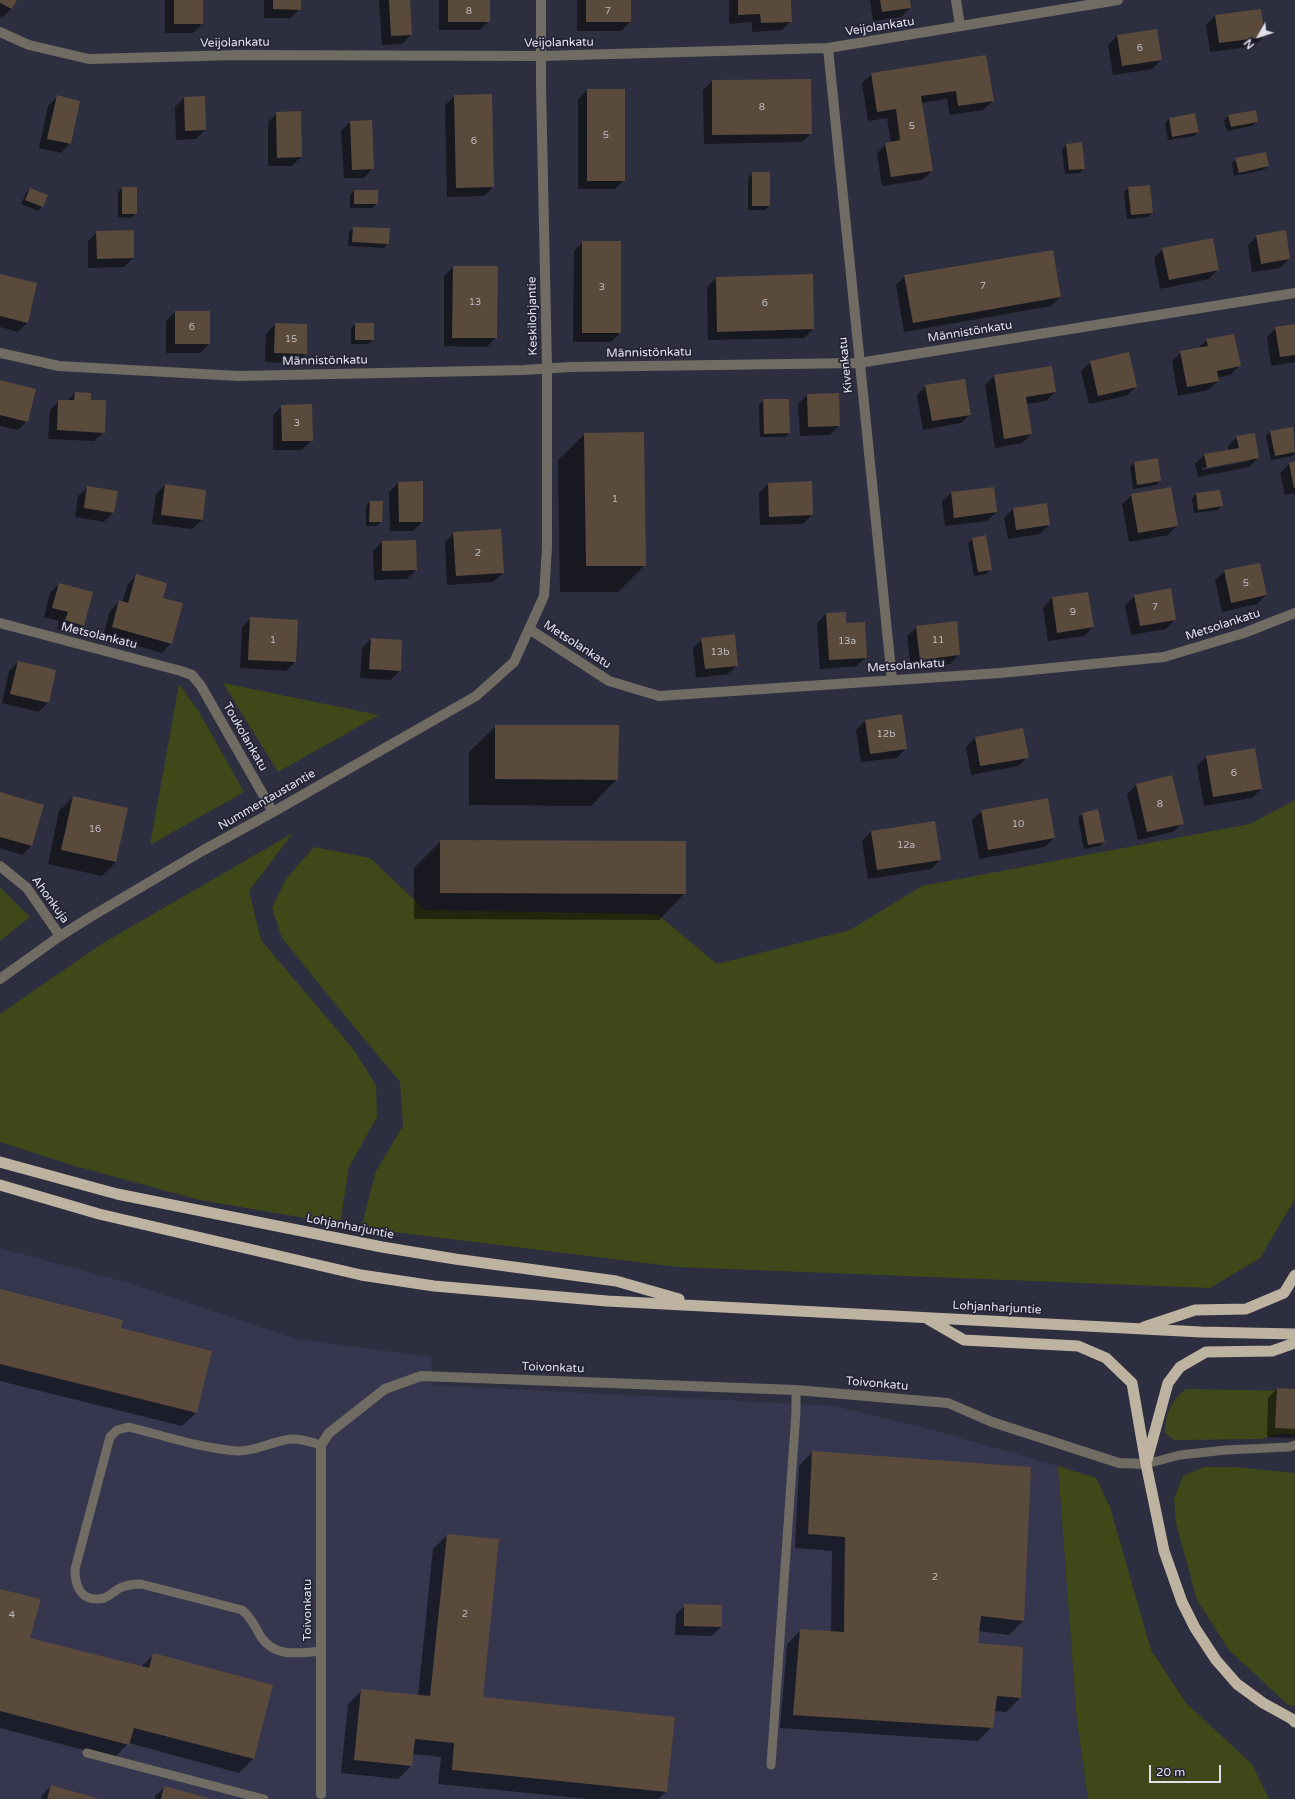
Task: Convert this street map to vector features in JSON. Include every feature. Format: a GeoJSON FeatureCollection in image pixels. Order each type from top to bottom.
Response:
{"type":"FeatureCollection","features":[{"type":"Feature","properties":{"kind":"highway","name":"Lohjanharjuntie"},"geometry":{"type":"LineString","coordinates":[[0,1162],[124,1196],[382,1247],[616,1282],[697,1304]]}},
{"type":"Feature","properties":{"kind":"highway","name":"Lohjanharjuntie"},"geometry":{"type":"LineString","coordinates":[[0,1185],[99,1214],[361,1275],[450,1287],[607,1301],[697,1304],[1139,1329],[1295,1334]]}},
{"type":"Feature","properties":{"kind":"highway"},"geometry":{"type":"LineString","coordinates":[[1139,1329],[1195,1310],[1246,1309],[1284,1292],[1295,1275]]}},
{"type":"Feature","properties":{"kind":"highway"},"geometry":{"type":"LineString","coordinates":[[923,1317],[964,1340],[1078,1346],[1106,1358],[1132,1383],[1146,1464],[1164,1552],[1182,1602],[1195,1628],[1216,1660],[1237,1684],[1263,1703],[1294,1720]]}},
{"type":"Feature","properties":{"kind":"highway"},"geometry":{"type":"LineString","coordinates":[[1146,1464],[1168,1383],[1180,1367],[1206,1352],[1272,1351],[1295,1343]]}},
{"type":"Feature","properties":{"kind":"street","name":"Keskilohjantie"},"geometry":{"type":"LineString","coordinates":[[529,629],[544,596],[548,547],[547,367],[540,0]]}},
{"type":"Feature","properties":{"kind":"street"},"geometry":{"type":"LineString","coordinates":[[956,0],[960,26]]}},
{"type":"Feature","properties":{"kind":"street","name":"Veijolankatu"},"geometry":{"type":"LineString","coordinates":[[0,32],[29,45],[89,59],[239,55],[540,56],[828,48],[1118,0]]}},
{"type":"Feature","properties":{"kind":"street","name":"Kivenkatu"},"geometry":{"type":"LineString","coordinates":[[828,48],[892,680]]}},
{"type":"Feature","properties":{"kind":"street","name":"Männistönkatu"},"geometry":{"type":"LineString","coordinates":[[0,353],[59,366],[239,376],[524,370],[547,367],[859,363],[1295,293]]}},
{"type":"Feature","properties":{"kind":"street","name":"Metsolankatu"},"geometry":{"type":"LineString","coordinates":[[529,629],[609,681],[659,696],[1000,673],[1164,657],[1244,633],[1295,613]]}},
{"type":"Feature","properties":{"kind":"street","name":"Metsolankatu"},"geometry":{"type":"LineString","coordinates":[[0,623],[145,661],[192,675]]}},
{"type":"Feature","properties":{"kind":"street","name":"Nummentaustantie"},"geometry":{"type":"LineString","coordinates":[[0,979],[60,936],[202,851],[476,696],[514,662],[529,629]]}},
{"type":"Feature","properties":{"kind":"street","name":"Toukolankatu"},"geometry":{"type":"LineString","coordinates":[[192,675],[201,686],[273,812]]}},
{"type":"Feature","properties":{"kind":"street","name":"Ahonkuja"},"geometry":{"type":"LineString","coordinates":[[0,866],[28,888],[60,936]]}},
{"type":"Feature","properties":{"kind":"street","name":"Toivonkatu"},"geometry":{"type":"LineString","coordinates":[[319,1797],[321,1445],[329,1433],[385,1390],[421,1376],[796,1390],[948,1403],[992,1422],[1119,1463],[1146,1464]]}},
{"type":"Feature","properties":{"kind":"lane"},"geometry":{"type":"LineString","coordinates":[[771,1765],[796,1412],[796,1390]]}},
{"type":"Feature","properties":{"kind":"lane"},"geometry":{"type":"LineString","coordinates":[[321,1445],[304,1440],[286,1440],[264,1447],[239,1451],[206,1447],[129,1426],[117,1430],[110,1438],[75,1569],[75,1583],[80,1593],[93,1599],[106,1598],[120,1588],[130,1584],[141,1584],[242,1610],[250,1616],[261,1637],[270,1648],[281,1652],[294,1653],[321,1651]]}},
{"type":"Feature","properties":{"kind":"lane"},"geometry":{"type":"LineString","coordinates":[[1146,1464],[1180,1455],[1226,1450],[1293,1448]]}},
{"type":"Feature","properties":{"kind":"lane"},"geometry":{"type":"LineString","coordinates":[[87,1753],[264,1799]]}},
{"type":"Feature","properties":{"kind":"shaded area"},"geometry":{"type":"Polygon","coordinates":[[[0,1248],[125,1282],[296,1339],[431,1357],[433,1385],[834,1406],[929,1429],[1058,1466],[1077,1722],[1088,1799],[0,1799],[0,1248]]]}},
{"type":"Feature","properties":{"kind":"green space"},"geometry":{"type":"Polygon","coordinates":[[[223,683],[379,715],[278,772],[223,683]]]}},
{"type":"Feature","properties":{"kind":"green space"},"geometry":{"type":"Polygon","coordinates":[[[179,684],[198,710],[244,792],[150,845],[179,684]]]}},
{"type":"Feature","properties":{"kind":"green space"},"geometry":{"type":"Polygon","coordinates":[[[1295,800],[1295,1199],[1260,1258],[1210,1288],[678,1267],[361,1228],[376,1171],[403,1126],[400,1082],[282,938],[272,908],[286,879],[314,847],[370,858],[425,910],[657,914],[717,964],[850,930],[922,886],[1250,824],[1295,800]]]}},
{"type":"Feature","properties":{"kind":"green space"},"geometry":{"type":"Polygon","coordinates":[[[293,833],[249,891],[261,940],[354,1050],[376,1085],[377,1117],[349,1167],[340,1224],[200,1200],[75,1166],[0,1142],[0,1014],[103,943],[293,833]]]}},
{"type":"Feature","properties":{"kind":"green space"},"geometry":{"type":"Polygon","coordinates":[[[0,887],[30,917],[0,941],[0,887]]]}},
{"type":"Feature","properties":{"kind":"green space"},"geometry":{"type":"Polygon","coordinates":[[[1186,1389],[1295,1391],[1295,1434],[1277,1434],[1261,1439],[1174,1440],[1165,1433],[1166,1420],[1173,1403],[1186,1389]]]}},
{"type":"Feature","properties":{"kind":"green space"},"geometry":{"type":"Polygon","coordinates":[[[1058,1466],[1096,1478],[1110,1507],[1151,1650],[1186,1703],[1252,1764],[1269,1799],[1088,1799],[1077,1722],[1058,1466]]]}},
{"type":"Feature","properties":{"kind":"green space"},"geometry":{"type":"Polygon","coordinates":[[[1204,1467],[1236,1467],[1295,1473],[1295,1706],[1288,1705],[1229,1650],[1197,1600],[1176,1523],[1174,1499],[1183,1476],[1204,1467]]]}},
{"type":"Feature","properties":{"kind":"building"},"geometry":{"type":"Polygon","coordinates":[[[0,0],[17,0],[12,9],[0,3],[0,0]]]}},
{"type":"Feature","properties":{"kind":"building"},"geometry":{"type":"Polygon","coordinates":[[[174,0],[203,0],[203,24],[174,24],[174,0]]]}},
{"type":"Feature","properties":{"kind":"building"},"geometry":{"type":"Polygon","coordinates":[[[273,0],[301,0],[301,10],[273,9],[273,0]]]}},
{"type":"Feature","properties":{"kind":"building"},"geometry":{"type":"Polygon","coordinates":[[[389,0],[410,0],[412,35],[391,36],[389,0]]]}},
{"type":"Feature","properties":{"kind":"building"},"geometry":{"type":"Polygon","coordinates":[[[448,0],[490,0],[490,22],[448,22],[448,0]]]}},
{"type":"Feature","properties":{"kind":"building"},"geometry":{"type":"Polygon","coordinates":[[[586,0],[631,0],[631,22],[586,22],[586,0]]]}},
{"type":"Feature","properties":{"kind":"building"},"geometry":{"type":"Polygon","coordinates":[[[738,0],[791,0],[792,22],[761,23],[760,14],[738,15],[738,0]]]}},
{"type":"Feature","properties":{"kind":"building"},"geometry":{"type":"Polygon","coordinates":[[[880,0],[910,0],[911,8],[882,12],[880,0]]]}},
{"type":"Feature","properties":{"kind":"building"},"geometry":{"type":"Polygon","coordinates":[[[1261,9],[1265,37],[1219,43],[1215,15],[1261,9]]]}},
{"type":"Feature","properties":{"kind":"building"},"geometry":{"type":"Polygon","coordinates":[[[1157,29],[1162,60],[1122,66],[1117,35],[1157,29]]]}},
{"type":"Feature","properties":{"kind":"building"},"geometry":{"type":"Polygon","coordinates":[[[986,55],[994,101],[958,106],[956,91],[921,96],[933,171],[891,177],[885,143],[900,140],[896,109],[877,112],[871,73],[986,55]]]}},
{"type":"Feature","properties":{"kind":"building"},"geometry":{"type":"Polygon","coordinates":[[[811,79],[812,134],[712,135],[712,80],[811,79]]]}},
{"type":"Feature","properties":{"kind":"building"},"geometry":{"type":"Polygon","coordinates":[[[587,89],[625,89],[625,181],[587,181],[587,89]]]}},
{"type":"Feature","properties":{"kind":"building"},"geometry":{"type":"Polygon","coordinates":[[[492,94],[494,187],[456,188],[454,95],[492,94]]]}},
{"type":"Feature","properties":{"kind":"building"},"geometry":{"type":"Polygon","coordinates":[[[57,95],[80,101],[71,144],[47,139],[57,95]]]}},
{"type":"Feature","properties":{"kind":"building"},"geometry":{"type":"Polygon","coordinates":[[[205,96],[206,130],[185,131],[184,97],[205,96]]]}},
{"type":"Feature","properties":{"kind":"building"},"geometry":{"type":"Polygon","coordinates":[[[1256,110],[1258,122],[1231,127],[1228,115],[1256,110]]]}},
{"type":"Feature","properties":{"kind":"building"},"geometry":{"type":"Polygon","coordinates":[[[301,111],[302,157],[277,158],[276,112],[301,111]]]}},
{"type":"Feature","properties":{"kind":"building"},"geometry":{"type":"Polygon","coordinates":[[[1195,113],[1199,132],[1172,137],[1169,118],[1195,113]]]}},
{"type":"Feature","properties":{"kind":"building"},"geometry":{"type":"Polygon","coordinates":[[[372,120],[374,169],[352,170],[350,121],[372,120]]]}},
{"type":"Feature","properties":{"kind":"building"},"geometry":{"type":"Polygon","coordinates":[[[1082,142],[1085,169],[1069,170],[1066,144],[1082,142]]]}},
{"type":"Feature","properties":{"kind":"building"},"geometry":{"type":"Polygon","coordinates":[[[1266,152],[1269,166],[1239,173],[1235,158],[1266,152]]]}},
{"type":"Feature","properties":{"kind":"building"},"geometry":{"type":"Polygon","coordinates":[[[752,172],[770,172],[770,206],[752,206],[752,172]]]}},
{"type":"Feature","properties":{"kind":"building"},"geometry":{"type":"Polygon","coordinates":[[[1150,185],[1153,213],[1131,215],[1128,187],[1150,185]]]}},
{"type":"Feature","properties":{"kind":"building"},"geometry":{"type":"Polygon","coordinates":[[[122,187],[137,187],[137,214],[122,214],[122,187]]]}},
{"type":"Feature","properties":{"kind":"building"},"geometry":{"type":"Polygon","coordinates":[[[30,188],[48,195],[43,207],[25,200],[30,188]]]}},
{"type":"Feature","properties":{"kind":"building"},"geometry":{"type":"Polygon","coordinates":[[[354,190],[378,190],[378,204],[354,204],[354,190]]]}},
{"type":"Feature","properties":{"kind":"building"},"geometry":{"type":"Polygon","coordinates":[[[353,227],[390,228],[389,244],[352,242],[353,227]]]}},
{"type":"Feature","properties":{"kind":"building"},"geometry":{"type":"Polygon","coordinates":[[[134,230],[134,258],[97,259],[96,231],[134,230]]]}},
{"type":"Feature","properties":{"kind":"building"},"geometry":{"type":"Polygon","coordinates":[[[1286,230],[1290,259],[1261,264],[1256,235],[1286,230]]]}},
{"type":"Feature","properties":{"kind":"building"},"geometry":{"type":"Polygon","coordinates":[[[1213,238],[1219,270],[1169,280],[1162,248],[1213,238]]]}},
{"type":"Feature","properties":{"kind":"building"},"geometry":{"type":"Polygon","coordinates":[[[582,241],[621,241],[621,333],[582,333],[582,241]]]}},
{"type":"Feature","properties":{"kind":"building"},"geometry":{"type":"Polygon","coordinates":[[[1053,250],[1061,297],[913,323],[904,275],[1053,250]]]}},
{"type":"Feature","properties":{"kind":"building"},"geometry":{"type":"Polygon","coordinates":[[[453,266],[498,266],[497,338],[452,338],[453,266]]]}},
{"type":"Feature","properties":{"kind":"building"},"geometry":{"type":"Polygon","coordinates":[[[0,274],[37,283],[28,323],[0,316],[0,274]]]}},
{"type":"Feature","properties":{"kind":"building"},"geometry":{"type":"Polygon","coordinates":[[[813,274],[814,329],[717,332],[716,277],[813,274]]]}},
{"type":"Feature","properties":{"kind":"building"},"geometry":{"type":"Polygon","coordinates":[[[175,311],[210,311],[210,344],[175,344],[175,311]]]}},
{"type":"Feature","properties":{"kind":"building"},"geometry":{"type":"Polygon","coordinates":[[[275,323],[307,324],[307,354],[274,353],[275,323]]]}},
{"type":"Feature","properties":{"kind":"building"},"geometry":{"type":"Polygon","coordinates":[[[355,323],[374,323],[374,340],[355,340],[355,323]]]}},
{"type":"Feature","properties":{"kind":"building"},"geometry":{"type":"Polygon","coordinates":[[[1295,324],[1295,355],[1280,357],[1275,327],[1295,324]]]}},
{"type":"Feature","properties":{"kind":"building"},"geometry":{"type":"Polygon","coordinates":[[[1234,334],[1241,366],[1217,371],[1219,381],[1187,387],[1180,351],[1208,346],[1206,339],[1234,334]]]}},
{"type":"Feature","properties":{"kind":"building"},"geometry":{"type":"Polygon","coordinates":[[[1129,352],[1137,387],[1098,396],[1090,361],[1129,352]]]}},
{"type":"Feature","properties":{"kind":"building"},"geometry":{"type":"Polygon","coordinates":[[[1052,366],[1056,392],[1026,397],[1032,434],[1004,439],[994,375],[1052,366]]]}},
{"type":"Feature","properties":{"kind":"building"},"geometry":{"type":"Polygon","coordinates":[[[965,379],[971,415],[932,421],[925,385],[965,379]]]}},
{"type":"Feature","properties":{"kind":"building"},"geometry":{"type":"Polygon","coordinates":[[[0,380],[36,389],[28,422],[0,415],[0,380]]]}},
{"type":"Feature","properties":{"kind":"building"},"geometry":{"type":"Polygon","coordinates":[[[75,392],[91,393],[91,400],[106,400],[105,433],[57,430],[58,400],[74,400],[75,392]]]}},
{"type":"Feature","properties":{"kind":"building"},"geometry":{"type":"Polygon","coordinates":[[[839,393],[840,426],[808,427],[807,394],[839,393]]]}},
{"type":"Feature","properties":{"kind":"building"},"geometry":{"type":"Polygon","coordinates":[[[763,399],[789,399],[790,433],[764,434],[763,399]]]}},
{"type":"Feature","properties":{"kind":"building"},"geometry":{"type":"Polygon","coordinates":[[[312,404],[313,441],[282,441],[281,405],[312,404]]]}},
{"type":"Feature","properties":{"kind":"building"},"geometry":{"type":"Polygon","coordinates":[[[1293,427],[1295,452],[1275,456],[1270,431],[1293,427]]]}},
{"type":"Feature","properties":{"kind":"building"},"geometry":{"type":"Polygon","coordinates":[[[644,432],[646,566],[586,566],[584,433],[644,432]]]}},
{"type":"Feature","properties":{"kind":"building"},"geometry":{"type":"Polygon","coordinates":[[[1255,433],[1259,458],[1207,468],[1204,454],[1239,448],[1236,436],[1255,433]]]}},
{"type":"Feature","properties":{"kind":"building"},"geometry":{"type":"Polygon","coordinates":[[[1158,458],[1161,481],[1137,485],[1134,462],[1158,458]]]}},
{"type":"Feature","properties":{"kind":"building"},"geometry":{"type":"Polygon","coordinates":[[[1295,461],[1295,488],[1294,488],[1289,463],[1295,461]]]}},
{"type":"Feature","properties":{"kind":"building"},"geometry":{"type":"Polygon","coordinates":[[[423,481],[423,522],[399,522],[398,482],[423,481]]]}},
{"type":"Feature","properties":{"kind":"building"},"geometry":{"type":"Polygon","coordinates":[[[812,481],[813,515],[769,517],[768,483],[812,481]]]}},
{"type":"Feature","properties":{"kind":"building"},"geometry":{"type":"Polygon","coordinates":[[[165,484],[206,490],[203,520],[161,515],[165,484]]]}},
{"type":"Feature","properties":{"kind":"building"},"geometry":{"type":"Polygon","coordinates":[[[87,486],[118,491],[114,513],[84,508],[87,486]]]}},
{"type":"Feature","properties":{"kind":"building"},"geometry":{"type":"Polygon","coordinates":[[[994,487],[997,512],[954,518],[951,492],[994,487]]]}},
{"type":"Feature","properties":{"kind":"building"},"geometry":{"type":"Polygon","coordinates":[[[1171,487],[1178,526],[1138,533],[1131,494],[1171,487]]]}},
{"type":"Feature","properties":{"kind":"building"},"geometry":{"type":"Polygon","coordinates":[[[1220,490],[1223,506],[1198,510],[1196,493],[1220,490]]]}},
{"type":"Feature","properties":{"kind":"building"},"geometry":{"type":"Polygon","coordinates":[[[370,501],[383,501],[382,522],[369,522],[370,501]]]}},
{"type":"Feature","properties":{"kind":"building"},"geometry":{"type":"Polygon","coordinates":[[[1047,503],[1050,525],[1016,530],[1013,508],[1047,503]]]}},
{"type":"Feature","properties":{"kind":"building"},"geometry":{"type":"Polygon","coordinates":[[[501,529],[504,573],[456,576],[453,532],[501,529]]]}},
{"type":"Feature","properties":{"kind":"building"},"geometry":{"type":"Polygon","coordinates":[[[986,535],[992,570],[978,572],[972,538],[986,535]]]}},
{"type":"Feature","properties":{"kind":"building"},"geometry":{"type":"Polygon","coordinates":[[[416,540],[417,570],[382,571],[382,541],[416,540]]]}},
{"type":"Feature","properties":{"kind":"building"},"geometry":{"type":"Polygon","coordinates":[[[1260,563],[1267,595],[1231,603],[1224,570],[1260,563]]]}},
{"type":"Feature","properties":{"kind":"building"},"geometry":{"type":"Polygon","coordinates":[[[136,574],[167,583],[163,598],[183,603],[172,644],[112,627],[119,600],[128,603],[136,574]]]}},
{"type":"Feature","properties":{"kind":"building"},"geometry":{"type":"Polygon","coordinates":[[[59,583],[93,592],[84,626],[65,620],[68,612],[52,608],[59,583]]]}},
{"type":"Feature","properties":{"kind":"building"},"geometry":{"type":"Polygon","coordinates":[[[1171,588],[1176,620],[1140,626],[1134,595],[1171,588]]]}},
{"type":"Feature","properties":{"kind":"building"},"geometry":{"type":"Polygon","coordinates":[[[1088,592],[1094,627],[1057,633],[1052,597],[1088,592]]]}},
{"type":"Feature","properties":{"kind":"building"},"geometry":{"type":"Polygon","coordinates":[[[846,612],[846,623],[865,622],[867,658],[829,660],[826,613],[846,612]]]}},
{"type":"Feature","properties":{"kind":"building"},"geometry":{"type":"Polygon","coordinates":[[[250,617],[298,620],[296,662],[248,660],[250,617]]]}},
{"type":"Feature","properties":{"kind":"building"},"geometry":{"type":"Polygon","coordinates":[[[957,621],[960,655],[920,660],[916,626],[957,621]]]}},
{"type":"Feature","properties":{"kind":"building"},"geometry":{"type":"Polygon","coordinates":[[[735,634],[738,666],[705,669],[701,638],[735,634]]]}},
{"type":"Feature","properties":{"kind":"building"},"geometry":{"type":"Polygon","coordinates":[[[371,638],[402,640],[401,671],[369,669],[371,638]]]}},
{"type":"Feature","properties":{"kind":"building"},"geometry":{"type":"Polygon","coordinates":[[[18,661],[56,670],[49,703],[10,694],[18,661]]]}},
{"type":"Feature","properties":{"kind":"building"},"geometry":{"type":"Polygon","coordinates":[[[902,714],[907,749],[870,754],[865,720],[902,714]]]}},
{"type":"Feature","properties":{"kind":"building"},"geometry":{"type":"Polygon","coordinates":[[[495,725],[619,725],[618,780],[495,779],[495,725]]]}},
{"type":"Feature","properties":{"kind":"building"},"geometry":{"type":"Polygon","coordinates":[[[1023,728],[1029,758],[980,766],[975,737],[1023,728]]]}},
{"type":"Feature","properties":{"kind":"building"},"geometry":{"type":"Polygon","coordinates":[[[1255,748],[1262,789],[1213,797],[1206,756],[1255,748]]]}},
{"type":"Feature","properties":{"kind":"building"},"geometry":{"type":"Polygon","coordinates":[[[1172,775],[1184,824],[1147,832],[1136,784],[1172,775]]]}},
{"type":"Feature","properties":{"kind":"building"},"geometry":{"type":"Polygon","coordinates":[[[0,792],[44,805],[32,846],[0,837],[0,792]]]}},
{"type":"Feature","properties":{"kind":"building"},"geometry":{"type":"Polygon","coordinates":[[[73,796],[128,808],[116,862],[61,850],[73,796]]]}},
{"type":"Feature","properties":{"kind":"building"},"geometry":{"type":"Polygon","coordinates":[[[1048,798],[1055,838],[988,850],[981,810],[1048,798]]]}},
{"type":"Feature","properties":{"kind":"building"},"geometry":{"type":"Polygon","coordinates":[[[1098,809],[1105,842],[1088,845],[1082,813],[1098,809]]]}},
{"type":"Feature","properties":{"kind":"building"},"geometry":{"type":"Polygon","coordinates":[[[935,821],[941,860],[877,870],[871,831],[935,821]]]}},
{"type":"Feature","properties":{"kind":"building"},"geometry":{"type":"Polygon","coordinates":[[[440,840],[686,841],[686,894],[440,893],[440,840]]]}},
{"type":"Feature","properties":{"kind":"building"},"geometry":{"type":"Polygon","coordinates":[[[0,1289],[123,1320],[121,1328],[212,1351],[197,1413],[0,1364],[0,1289]]]}},
{"type":"Feature","properties":{"kind":"building"},"geometry":{"type":"Polygon","coordinates":[[[1277,1388],[1295,1389],[1295,1429],[1275,1428],[1277,1388]]]}},
{"type":"Feature","properties":{"kind":"building"},"geometry":{"type":"Polygon","coordinates":[[[812,1451],[1031,1467],[1024,1621],[981,1616],[978,1643],[1023,1647],[1021,1698],[997,1696],[993,1728],[793,1715],[800,1629],[844,1632],[845,1537],[808,1534],[812,1451]]]}},
{"type":"Feature","properties":{"kind":"building"},"geometry":{"type":"Polygon","coordinates":[[[447,1534],[499,1539],[483,1697],[675,1717],[667,1792],[452,1770],[454,1743],[415,1739],[412,1766],[354,1760],[361,1689],[430,1696],[447,1534]]]}},
{"type":"Feature","properties":{"kind":"building"},"geometry":{"type":"Polygon","coordinates":[[[0,1589],[41,1599],[30,1638],[149,1668],[153,1653],[273,1685],[254,1759],[134,1728],[129,1745],[0,1711],[0,1589]]]}},
{"type":"Feature","properties":{"kind":"building"},"geometry":{"type":"Polygon","coordinates":[[[684,1604],[722,1605],[722,1627],[684,1626],[684,1604]]]}},
{"type":"Feature","properties":{"kind":"building"},"geometry":{"type":"Polygon","coordinates":[[[51,1785],[100,1799],[47,1799],[51,1785]]]}},
{"type":"Feature","properties":{"kind":"building"},"geometry":{"type":"Polygon","coordinates":[[[164,1786],[212,1799],[161,1799],[164,1786]]]}}]}
